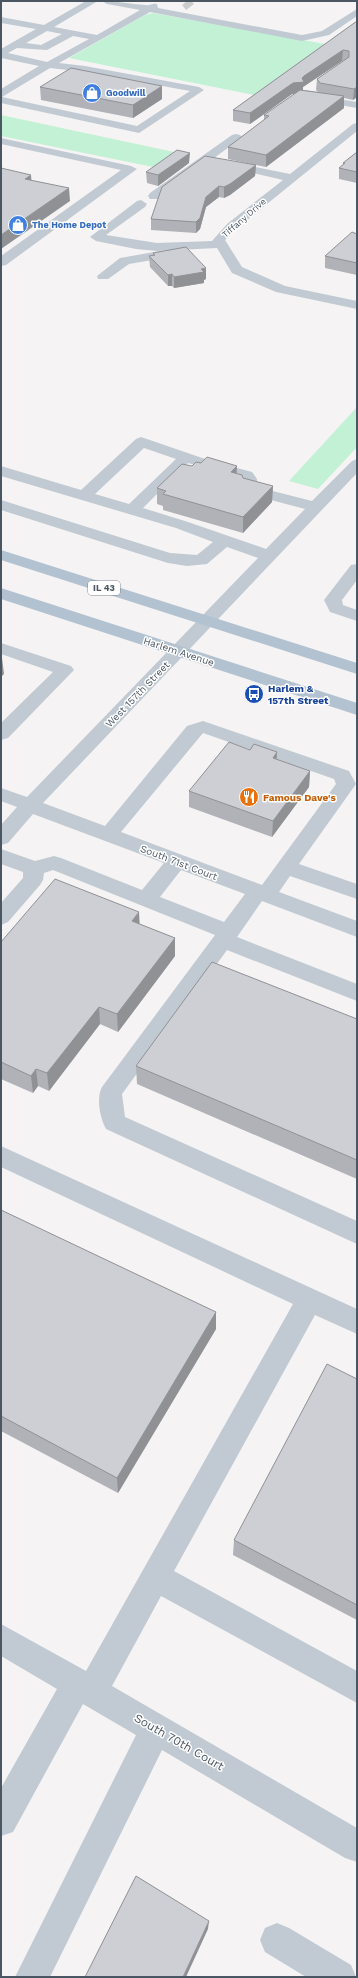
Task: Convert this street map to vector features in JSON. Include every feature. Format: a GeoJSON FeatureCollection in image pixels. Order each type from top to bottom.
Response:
{"type":"FeatureCollection","features":[{"type":"Feature","properties":{"kind":"main road","name":"IL 43"},"geometry":{"type":"LineString","coordinates":[[1,555],[357,669]]}},
{"type":"Feature","properties":{"kind":"main road","name":"Harlem Avenue"},"geometry":{"type":"LineString","coordinates":[[1,593],[357,709]]}},
{"type":"Feature","properties":{"kind":"street"},"geometry":{"type":"LineString","coordinates":[[1,54],[93,1]]}},
{"type":"Feature","properties":{"kind":"street"},"geometry":{"type":"LineString","coordinates":[[107,1],[148,10],[189,12],[302,38],[317,37],[331,31],[357,12]]}},
{"type":"Feature","properties":{"kind":"street"},"geometry":{"type":"LineString","coordinates":[[1,94],[48,65],[99,38],[162,1]]}},
{"type":"Feature","properties":{"kind":"street"},"geometry":{"type":"LineString","coordinates":[[1,20],[99,38]]}},
{"type":"Feature","properties":{"kind":"street"},"geometry":{"type":"LineString","coordinates":[[15,45],[43,48],[71,33]]}},
{"type":"Feature","properties":{"kind":"street"},"geometry":{"type":"LineString","coordinates":[[1,54],[21,60],[48,65],[199,90],[139,130],[1,100]]}},
{"type":"Feature","properties":{"kind":"street"},"geometry":{"type":"LineString","coordinates":[[6,67],[21,60]]}},
{"type":"Feature","properties":{"kind":"street"},"geometry":{"type":"LineString","coordinates":[[63,78],[68,76],[68,68]]}},
{"type":"Feature","properties":{"kind":"street"},"geometry":{"type":"LineString","coordinates":[[314,86],[308,90],[316,99]]}},
{"type":"Feature","properties":{"kind":"street"},"geometry":{"type":"LineString","coordinates":[[21,105],[33,97]]}},
{"type":"Feature","properties":{"kind":"street"},"geometry":{"type":"LineString","coordinates":[[304,98],[357,106]]}},
{"type":"Feature","properties":{"kind":"street","name":"Tiffany Drive"},"geometry":{"type":"LineString","coordinates":[[357,126],[231,227],[218,240],[237,270],[281,288],[357,305]]}},
{"type":"Feature","properties":{"kind":"street"},"geometry":{"type":"LineString","coordinates":[[154,196],[236,137]]}},
{"type":"Feature","properties":{"kind":"street"},"geometry":{"type":"LineString","coordinates":[[1,141],[131,169],[1,262]]}},
{"type":"Feature","properties":{"kind":"street"},"geometry":{"type":"LineString","coordinates":[[205,160],[292,178]]}},
{"type":"Feature","properties":{"kind":"street"},"geometry":{"type":"LineString","coordinates":[[141,204],[96,237],[156,247],[223,248]]}},
{"type":"Feature","properties":{"kind":"street"},"geometry":{"type":"LineString","coordinates":[[103,276],[125,261],[173,253],[223,248]]}},
{"type":"Feature","properties":{"kind":"street"},"geometry":{"type":"LineString","coordinates":[[84,496],[141,442],[168,450],[186,458],[246,475],[249,479],[248,485],[251,490],[316,507]]}},
{"type":"Feature","properties":{"kind":"street"},"geometry":{"type":"LineString","coordinates":[[132,510],[186,458]]}},
{"type":"Feature","properties":{"kind":"street","name":"West 157th Street"},"geometry":{"type":"LineString","coordinates":[[1,838],[30,805],[357,464]]}},
{"type":"Feature","properties":{"kind":"street"},"geometry":{"type":"LineString","coordinates":[[1,471],[132,510],[269,556]]}},
{"type":"Feature","properties":{"kind":"street"},"geometry":{"type":"LineString","coordinates":[[1,506],[168,558],[187,561],[201,560],[225,540]]}},
{"type":"Feature","properties":{"kind":"street"},"geometry":{"type":"LineString","coordinates":[[357,568],[333,600],[336,608],[357,616]]}},
{"type":"Feature","properties":{"kind":"street"},"geometry":{"type":"LineString","coordinates":[[1,648],[65,670],[1,734]]}},
{"type":"Feature","properties":{"kind":"street"},"geometry":{"type":"LineString","coordinates":[[108,835],[194,730],[203,727],[349,777],[346,784],[286,867],[226,936],[110,1093],[114,1122],[357,1233]]}},
{"type":"Feature","properties":{"kind":"street","name":"South 71st Court"},"geometry":{"type":"LineString","coordinates":[[1,794],[357,929]]}},
{"type":"Feature","properties":{"kind":"street"},"geometry":{"type":"LineString","coordinates":[[1,856],[34,868],[54,863],[146,900],[357,993]]}},
{"type":"Feature","properties":{"kind":"street"},"geometry":{"type":"LineString","coordinates":[[146,900],[177,861]]}},
{"type":"Feature","properties":{"kind":"street"},"geometry":{"type":"LineString","coordinates":[[286,867],[357,892]]}},
{"type":"Feature","properties":{"kind":"street"},"geometry":{"type":"LineString","coordinates":[[1,917],[33,880],[34,868]]}},
{"type":"Feature","properties":{"kind":"street"},"geometry":{"type":"LineString","coordinates":[[1,1156],[357,1322]]}},
{"type":"Feature","properties":{"kind":"street"},"geometry":{"type":"LineString","coordinates":[[1,1820],[155,1578],[309,1300]]}},
{"type":"Feature","properties":{"kind":"street"},"geometry":{"type":"LineString","coordinates":[[155,1578],[357,1688]]}},
{"type":"Feature","properties":{"kind":"street","name":"South 70th Court"},"geometry":{"type":"LineString","coordinates":[[1,1638],[357,1846]]}},
{"type":"Feature","properties":{"kind":"street"},"geometry":{"type":"LineString","coordinates":[[32,1977],[156,1729]]}},
{"type":"Feature","properties":{"kind":"street"},"geometry":{"type":"LineString","coordinates":[[277,1940],[339,1977]]}},
{"type":"Feature","properties":{"kind":"green space"},"geometry":{"type":"Polygon","coordinates":[[[153,13],[325,44],[254,95],[69,58],[145,15],[153,13]]]}},
{"type":"Feature","properties":{"kind":"green space"},"geometry":{"type":"Polygon","coordinates":[[[1,115],[174,152],[153,167],[1,136],[1,115]]]}},
{"type":"Feature","properties":{"kind":"green space"},"geometry":{"type":"Polygon","coordinates":[[[357,407],[357,447],[318,489],[289,481],[357,407]]]}},
{"type":"Feature","properties":{"kind":"building"},"geometry":{"type":"Polygon","coordinates":[[[357,21],[357,87],[354,89],[320,83],[317,79],[349,57],[349,51],[343,50],[304,76],[302,78],[304,82],[293,83],[250,113],[233,110],[357,21]]]}},
{"type":"Feature","properties":{"kind":"building"},"geometry":{"type":"Polygon","coordinates":[[[71,68],[162,86],[133,105],[40,87],[71,68]]]}},
{"type":"Feature","properties":{"kind":"building"},"geometry":{"type":"Polygon","coordinates":[[[300,90],[344,96],[266,155],[228,147],[269,116],[264,115],[300,90]]]}},
{"type":"Feature","properties":{"kind":"building"},"geometry":{"type":"Polygon","coordinates":[[[177,150],[190,153],[158,175],[146,172],[177,150]]]}},
{"type":"Feature","properties":{"kind":"building"},"geometry":{"type":"Polygon","coordinates":[[[357,152],[357,172],[339,168],[345,163],[343,163],[357,152]]]}},
{"type":"Feature","properties":{"kind":"building"},"geometry":{"type":"Polygon","coordinates":[[[205,156],[256,165],[230,184],[224,187],[219,186],[206,197],[200,218],[196,222],[151,219],[162,187],[205,156]]]}},
{"type":"Feature","properties":{"kind":"building"},"geometry":{"type":"Polygon","coordinates":[[[1,168],[31,175],[25,179],[69,188],[1,235],[1,168]]]}},
{"type":"Feature","properties":{"kind":"building"},"geometry":{"type":"Polygon","coordinates":[[[352,232],[357,234],[357,263],[325,256],[352,232]]]}},
{"type":"Feature","properties":{"kind":"building"},"geometry":{"type":"Polygon","coordinates":[[[186,247],[206,268],[201,269],[204,272],[174,277],[172,274],[168,275],[149,256],[155,255],[153,253],[186,247]]]}},
{"type":"Feature","properties":{"kind":"building"},"geometry":{"type":"Polygon","coordinates":[[[207,457],[237,466],[231,472],[242,475],[243,478],[273,486],[243,517],[163,494],[166,491],[157,488],[182,464],[192,466],[196,462],[201,463],[207,457]]]}},
{"type":"Feature","properties":{"kind":"building","name":"Famous Dave's"},"geometry":{"type":"Polygon","coordinates":[[[229,742],[250,750],[254,744],[277,752],[273,758],[310,771],[273,821],[189,791],[229,742]]]}},
{"type":"Feature","properties":{"kind":"building"},"geometry":{"type":"Polygon","coordinates":[[[55,879],[139,912],[132,921],[175,938],[117,1014],[99,1007],[47,1073],[36,1069],[31,1076],[1,1062],[1,942],[55,879]]]}},
{"type":"Feature","properties":{"kind":"building"},"geometry":{"type":"Polygon","coordinates":[[[212,962],[357,1019],[357,1160],[136,1066],[212,962]]]}},
{"type":"Feature","properties":{"kind":"building"},"geometry":{"type":"Polygon","coordinates":[[[1,1210],[216,1312],[117,1478],[1,1416],[1,1210]]]}},
{"type":"Feature","properties":{"kind":"building"},"geometry":{"type":"Polygon","coordinates":[[[327,1364],[357,1379],[357,1605],[234,1540],[327,1364]]]}},
{"type":"Feature","properties":{"kind":"building"},"geometry":{"type":"Polygon","coordinates":[[[136,1876],[209,1921],[183,1977],[85,1977],[136,1876]]]}},
{"type":"Feature","properties":{"kind":"tunnel"},"geometry":{"type":"LineString","coordinates":[[186,2],[190,7]]}},
{"type":"Feature","properties":{"kind":"place","name":"Goodwill"},"geometry":{"type":"Point","coordinates":[92,93]}},
{"type":"Feature","properties":{"kind":"place","name":"The Home Depot"},"geometry":{"type":"Point","coordinates":[18,225]}},
{"type":"Feature","properties":{"kind":"place","name":"Harlem & 157th Street"},"geometry":{"type":"Point","coordinates":[254,694]}},
{"type":"Feature","properties":{"kind":"place","name":"Famous Dave's"},"geometry":{"type":"Point","coordinates":[249,797]}}]}
